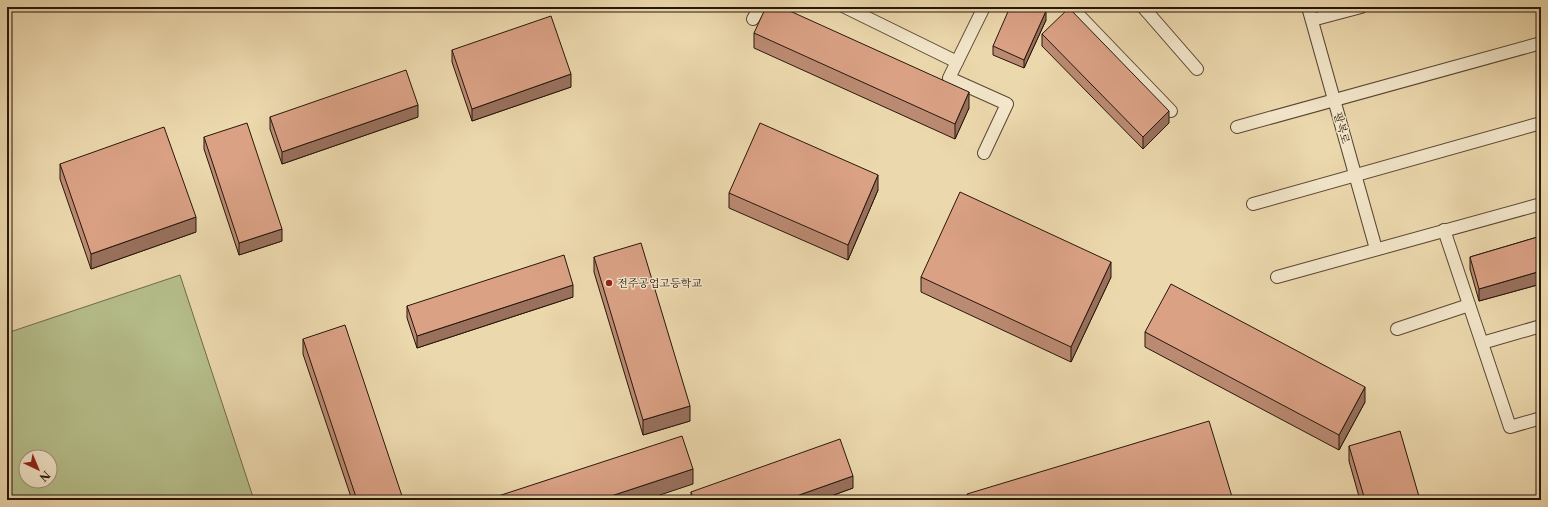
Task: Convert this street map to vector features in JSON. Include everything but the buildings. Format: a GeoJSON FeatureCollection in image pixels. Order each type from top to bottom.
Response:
{"type":"FeatureCollection","features":[{"type":"Feature","properties":{"kind":"lane"},"geometry":{"type":"LineString","coordinates":[[753,19],[760,7]]}},
{"type":"Feature","properties":{"kind":"lane"},"geometry":{"type":"LineString","coordinates":[[845,7],[957,62]]}},
{"type":"Feature","properties":{"kind":"lane"},"geometry":{"type":"LineString","coordinates":[[984,7],[949,78],[1007,104],[984,153]]}},
{"type":"Feature","properties":{"kind":"lane"},"geometry":{"type":"LineString","coordinates":[[1071,7],[1171,111]]}},
{"type":"Feature","properties":{"kind":"lane"},"geometry":{"type":"LineString","coordinates":[[1143,7],[1197,69]]}},
{"type":"Feature","properties":{"kind":"lane","name":"팔복로"},"geometry":{"type":"LineString","coordinates":[[1308,7],[1376,249]]}},
{"type":"Feature","properties":{"kind":"lane"},"geometry":{"type":"LineString","coordinates":[[1312,20],[1361,7]]}},
{"type":"Feature","properties":{"kind":"lane"},"geometry":{"type":"LineString","coordinates":[[1237,128],[1541,43]]}},
{"type":"Feature","properties":{"kind":"lane"},"geometry":{"type":"LineString","coordinates":[[1253,204],[1541,123]]}},
{"type":"Feature","properties":{"kind":"lane"},"geometry":{"type":"LineString","coordinates":[[1277,276],[1541,204]]}},
{"type":"Feature","properties":{"kind":"lane"},"geometry":{"type":"LineString","coordinates":[[1444,230],[1510,426],[1541,418]]}},
{"type":"Feature","properties":{"kind":"lane"},"geometry":{"type":"LineString","coordinates":[[1397,329],[1469,305]]}},
{"type":"Feature","properties":{"kind":"lane"},"geometry":{"type":"LineString","coordinates":[[1482,343],[1541,326]]}},
{"type":"Feature","properties":{"kind":"green space"},"geometry":{"type":"Polygon","coordinates":[[[180,275],[254,500],[7,500],[7,333],[180,275]]]}},
{"type":"Feature","properties":{"kind":"place","name":"전주공업고등학교"},"geometry":{"type":"Point","coordinates":[609,283]}}]}
